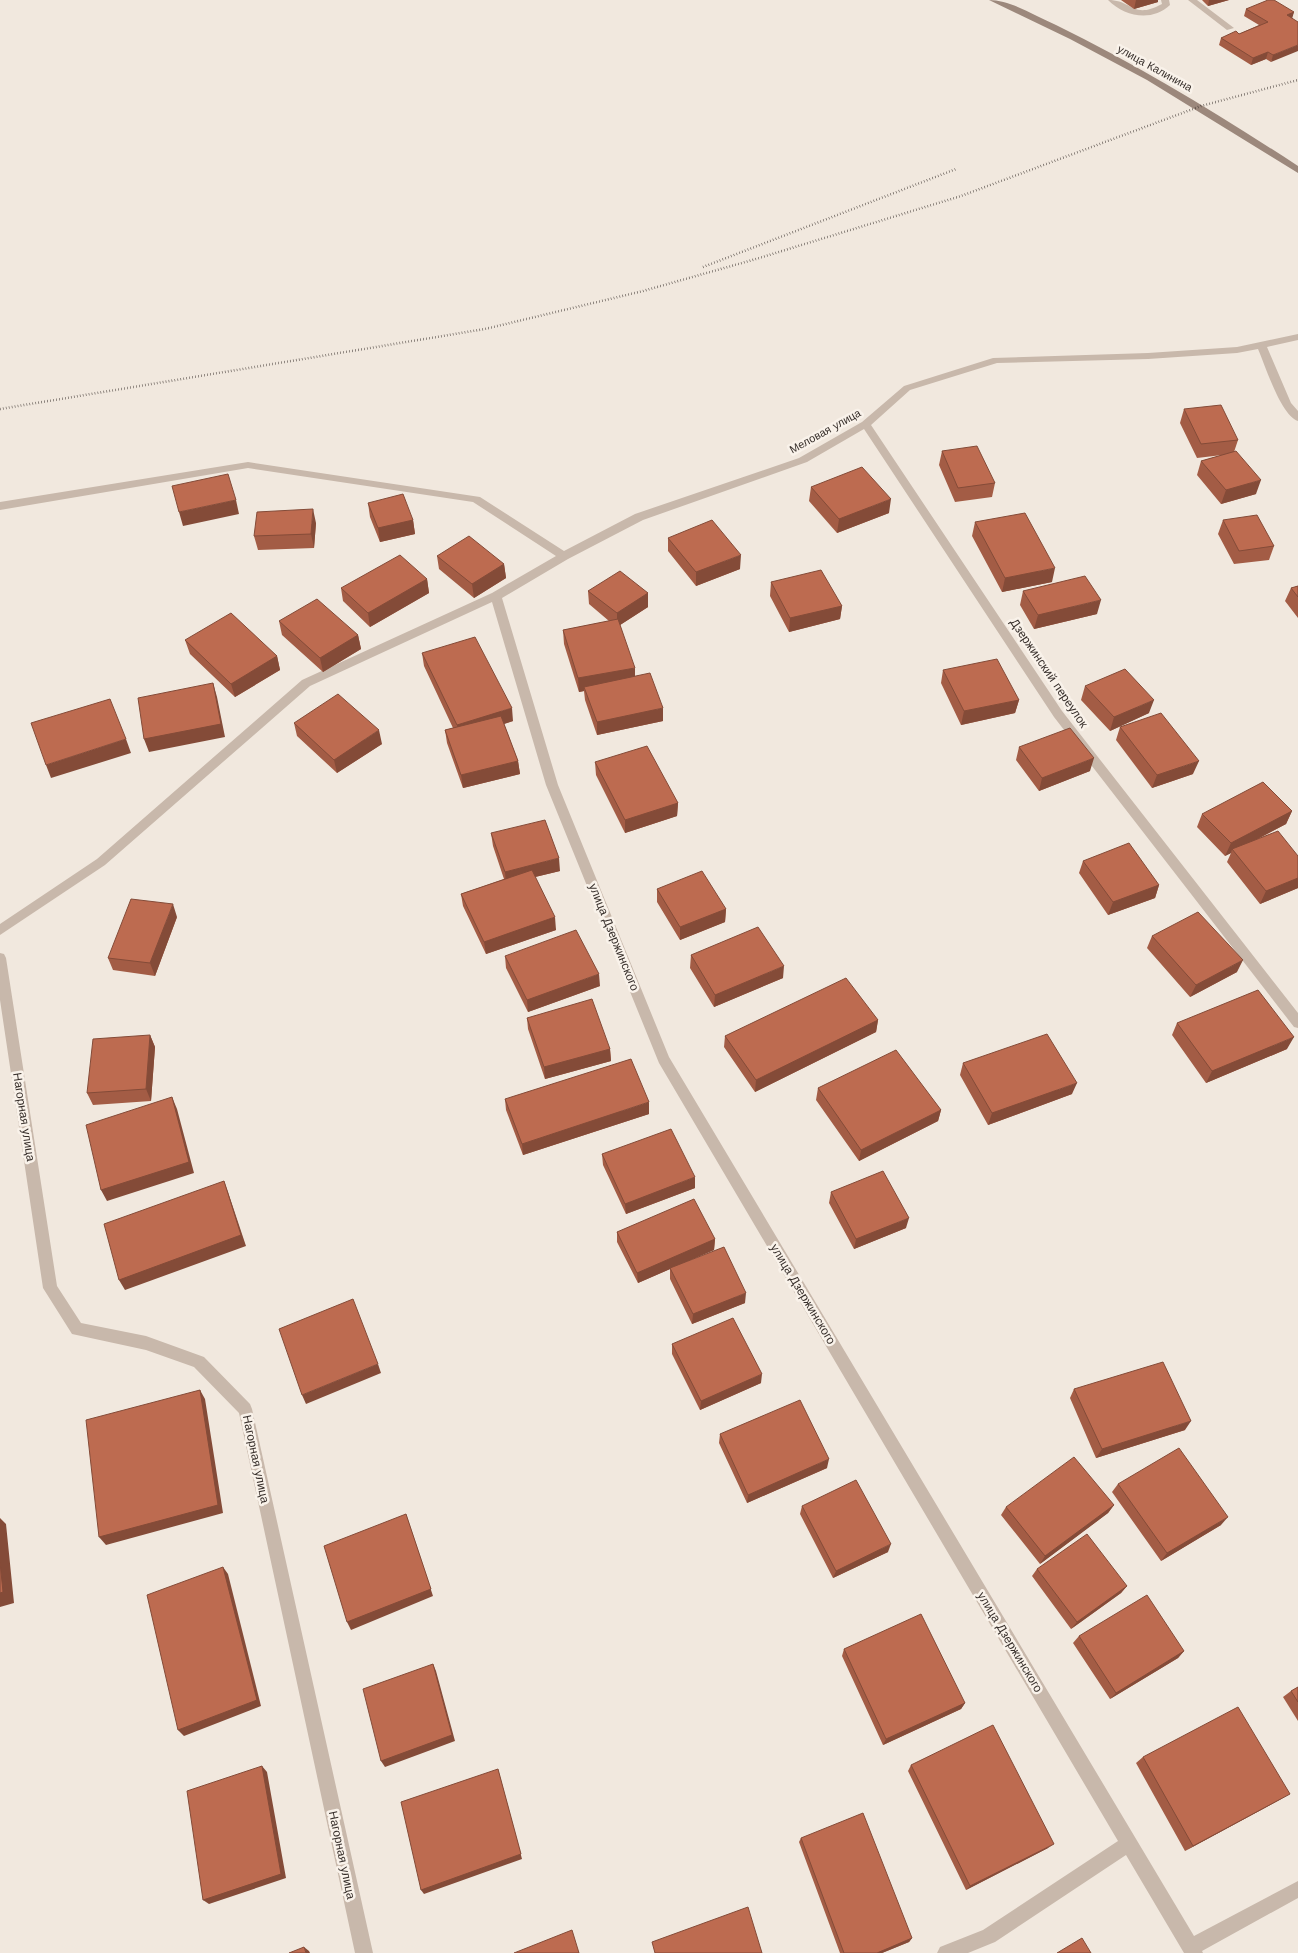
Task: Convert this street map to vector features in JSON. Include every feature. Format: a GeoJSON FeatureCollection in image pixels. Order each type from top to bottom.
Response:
{"type":"FeatureCollection","features":[{"type":"Feature","properties":{"kind":"main road","name":"улица Калинина"},"geometry":{"type":"LineString","coordinates":[[993,0],[1044,21],[1136,68],[1201,106],[1298,170]]}},
{"type":"Feature","properties":{"kind":"street"},"geometry":{"type":"LineString","coordinates":[[1112,0],[1139,15],[1153,12],[1166,5],[1165,0]]}},
{"type":"Feature","properties":{"kind":"street"},"geometry":{"type":"LineString","coordinates":[[1192,0],[1230,28]]}},
{"type":"Feature","properties":{"kind":"street","name":"Меловая улица"},"geometry":{"type":"LineString","coordinates":[[0,930],[101,862],[306,683],[496,596],[564,556],[639,517],[803,460],[866,424],[907,388],[996,360],[1148,356],[1237,350],[1298,337]]}},
{"type":"Feature","properties":{"kind":"street"},"geometry":{"type":"LineString","coordinates":[[1261,344],[1287,404],[1298,418]]}},
{"type":"Feature","properties":{"kind":"street","name":"Дзержинский переулок"},"geometry":{"type":"LineString","coordinates":[[866,424],[1058,714],[1298,1022]]}},
{"type":"Feature","properties":{"kind":"street"},"geometry":{"type":"LineString","coordinates":[[0,506],[248,465],[476,500],[564,556]]}},
{"type":"Feature","properties":{"kind":"street","name":"улица Дзержинского"},"geometry":{"type":"LineString","coordinates":[[496,596],[552,785],[664,1060],[1192,1950]]}},
{"type":"Feature","properties":{"kind":"street","name":"Нагорная улица"},"geometry":{"type":"LineString","coordinates":[[0,958],[50,1288],[77,1329],[146,1343],[199,1362],[245,1409],[364,1953]]}},
{"type":"Feature","properties":{"kind":"street"},"geometry":{"type":"LineString","coordinates":[[946,1953],[989,1936],[1129,1842]]}},
{"type":"Feature","properties":{"kind":"street"},"geometry":{"type":"LineString","coordinates":[[1192,1950],[1298,1889]]}},
{"type":"Feature","properties":{"kind":"building"},"geometry":{"type":"Polygon","coordinates":[[[1268,0],[1274,0],[1294,12],[1287,15],[1298,22],[1298,45],[1273,55],[1268,52],[1253,58],[1221,38],[1236,31],[1239,34],[1268,22],[1246,9],[1268,0]]]}},
{"type":"Feature","properties":{"kind":"building"},"geometry":{"type":"Polygon","coordinates":[[[1221,405],[1238,440],[1201,444],[1184,409],[1221,405]]]}},
{"type":"Feature","properties":{"kind":"building"},"geometry":{"type":"Polygon","coordinates":[[[977,446],[995,483],[958,488],[942,451],[977,446]]]}},
{"type":"Feature","properties":{"kind":"building"},"geometry":{"type":"Polygon","coordinates":[[[1236,451],[1261,480],[1226,490],[1201,461],[1236,451]]]}},
{"type":"Feature","properties":{"kind":"building"},"geometry":{"type":"Polygon","coordinates":[[[862,467],[891,499],[839,519],[811,487],[862,467]]]}},
{"type":"Feature","properties":{"kind":"building"},"geometry":{"type":"Polygon","coordinates":[[[228,474],[236,500],[179,512],[172,486],[228,474]]]}},
{"type":"Feature","properties":{"kind":"building"},"geometry":{"type":"Polygon","coordinates":[[[403,494],[413,520],[378,528],[368,503],[403,494]]]}},
{"type":"Feature","properties":{"kind":"building"},"geometry":{"type":"Polygon","coordinates":[[[313,509],[311,534],[254,536],[257,512],[313,509]]]}},
{"type":"Feature","properties":{"kind":"building"},"geometry":{"type":"Polygon","coordinates":[[[1025,513],[1055,568],[1005,578],[975,522],[1025,513]]]}},
{"type":"Feature","properties":{"kind":"building"},"geometry":{"type":"Polygon","coordinates":[[[1257,515],[1274,546],[1239,551],[1223,520],[1257,515]]]}},
{"type":"Feature","properties":{"kind":"building"},"geometry":{"type":"Polygon","coordinates":[[[712,520],[741,555],[696,572],[668,538],[712,520]]]}},
{"type":"Feature","properties":{"kind":"building"},"geometry":{"type":"Polygon","coordinates":[[[469,536],[504,564],[472,584],[437,556],[469,536]]]}},
{"type":"Feature","properties":{"kind":"building"},"geometry":{"type":"Polygon","coordinates":[[[400,555],[427,579],[368,613],[341,588],[400,555]]]}},
{"type":"Feature","properties":{"kind":"building"},"geometry":{"type":"Polygon","coordinates":[[[821,570],[842,606],[790,618],[771,582],[821,570]]]}},
{"type":"Feature","properties":{"kind":"building"},"geometry":{"type":"Polygon","coordinates":[[[620,571],[648,593],[617,613],[588,591],[620,571]]]}},
{"type":"Feature","properties":{"kind":"building"},"geometry":{"type":"Polygon","coordinates":[[[1085,576],[1101,600],[1038,615],[1023,591],[1085,576]]]}},
{"type":"Feature","properties":{"kind":"building"},"geometry":{"type":"Polygon","coordinates":[[[1298,586],[1298,597],[1291,588],[1298,586]]]}},
{"type":"Feature","properties":{"kind":"building"},"geometry":{"type":"Polygon","coordinates":[[[317,599],[358,635],[320,658],[279,621],[317,599]]]}},
{"type":"Feature","properties":{"kind":"building"},"geometry":{"type":"Polygon","coordinates":[[[231,613],[277,656],[231,684],[185,640],[231,613]]]}},
{"type":"Feature","properties":{"kind":"building"},"geometry":{"type":"Polygon","coordinates":[[[618,619],[635,668],[578,678],[563,630],[618,619]]]}},
{"type":"Feature","properties":{"kind":"building"},"geometry":{"type":"Polygon","coordinates":[[[475,637],[512,708],[457,725],[422,653],[475,637]]]}},
{"type":"Feature","properties":{"kind":"building"},"geometry":{"type":"Polygon","coordinates":[[[997,659],[1019,700],[964,711],[943,670],[997,659]]]}},
{"type":"Feature","properties":{"kind":"building"},"geometry":{"type":"Polygon","coordinates":[[[1125,669],[1154,700],[1114,717],[1085,686],[1125,669]]]}},
{"type":"Feature","properties":{"kind":"building"},"geometry":{"type":"Polygon","coordinates":[[[650,673],[663,708],[597,722],[584,687],[650,673]]]}},
{"type":"Feature","properties":{"kind":"building"},"geometry":{"type":"Polygon","coordinates":[[[213,683],[221,724],[144,739],[138,698],[213,683]]]}},
{"type":"Feature","properties":{"kind":"building"},"geometry":{"type":"Polygon","coordinates":[[[338,694],[379,730],[334,760],[294,723],[338,694]]]}},
{"type":"Feature","properties":{"kind":"building"},"geometry":{"type":"Polygon","coordinates":[[[110,699],[126,739],[46,765],[31,723],[110,699]]]}},
{"type":"Feature","properties":{"kind":"building"},"geometry":{"type":"Polygon","coordinates":[[[1161,713],[1199,761],[1157,775],[1120,727],[1161,713]]]}},
{"type":"Feature","properties":{"kind":"building"},"geometry":{"type":"Polygon","coordinates":[[[501,716],[518,761],[461,775],[445,730],[501,716]]]}},
{"type":"Feature","properties":{"kind":"building"},"geometry":{"type":"Polygon","coordinates":[[[1070,728],[1094,758],[1042,778],[1019,747],[1070,728]]]}},
{"type":"Feature","properties":{"kind":"building"},"geometry":{"type":"Polygon","coordinates":[[[647,746],[678,803],[625,820],[595,762],[647,746]]]}},
{"type":"Feature","properties":{"kind":"building"},"geometry":{"type":"Polygon","coordinates":[[[1263,782],[1292,811],[1231,843],[1202,814],[1263,782]]]}},
{"type":"Feature","properties":{"kind":"building"},"geometry":{"type":"Polygon","coordinates":[[[545,820],[559,858],[505,872],[491,833],[545,820]]]}},
{"type":"Feature","properties":{"kind":"building"},"geometry":{"type":"Polygon","coordinates":[[[1278,831],[1298,856],[1298,878],[1266,891],[1232,849],[1278,831]]]}},
{"type":"Feature","properties":{"kind":"building"},"geometry":{"type":"Polygon","coordinates":[[[1129,843],[1159,885],[1113,902],[1083,861],[1129,843]]]}},
{"type":"Feature","properties":{"kind":"building"},"geometry":{"type":"Polygon","coordinates":[[[532,870],[555,917],[484,942],[461,894],[532,870]]]}},
{"type":"Feature","properties":{"kind":"building"},"geometry":{"type":"Polygon","coordinates":[[[702,871],[726,909],[680,927],[657,889],[702,871]]]}},
{"type":"Feature","properties":{"kind":"building"},"geometry":{"type":"Polygon","coordinates":[[[131,899],[173,904],[150,963],[108,958],[131,899]]]}},
{"type":"Feature","properties":{"kind":"building"},"geometry":{"type":"Polygon","coordinates":[[[1198,912],[1243,960],[1196,985],[1152,936],[1198,912]]]}},
{"type":"Feature","properties":{"kind":"building"},"geometry":{"type":"Polygon","coordinates":[[[758,927],[784,966],[715,995],[691,955],[758,927]]]}},
{"type":"Feature","properties":{"kind":"building"},"geometry":{"type":"Polygon","coordinates":[[[576,930],[599,974],[527,1000],[505,956],[576,930]]]}},
{"type":"Feature","properties":{"kind":"building"},"geometry":{"type":"Polygon","coordinates":[[[846,978],[878,1020],[756,1080],[725,1036],[846,978]]]}},
{"type":"Feature","properties":{"kind":"building"},"geometry":{"type":"Polygon","coordinates":[[[1258,990],[1294,1037],[1212,1071],[1177,1023],[1258,990]]]}},
{"type":"Feature","properties":{"kind":"building"},"geometry":{"type":"Polygon","coordinates":[[[592,999],[610,1049],[544,1067],[527,1018],[592,999]]]}},
{"type":"Feature","properties":{"kind":"building"},"geometry":{"type":"Polygon","coordinates":[[[1047,1034],[1077,1083],[992,1113],[963,1063],[1047,1034]]]}},
{"type":"Feature","properties":{"kind":"building"},"geometry":{"type":"Polygon","coordinates":[[[150,1035],[146,1089],[87,1093],[93,1039],[150,1035]]]}},
{"type":"Feature","properties":{"kind":"building"},"geometry":{"type":"Polygon","coordinates":[[[896,1050],[941,1110],[861,1150],[818,1088],[896,1050]]]}},
{"type":"Feature","properties":{"kind":"building"},"geometry":{"type":"Polygon","coordinates":[[[631,1059],[649,1102],[522,1144],[505,1099],[631,1059]]]}},
{"type":"Feature","properties":{"kind":"building"},"geometry":{"type":"Polygon","coordinates":[[[172,1097],[189,1162],[101,1190],[86,1125],[172,1097]]]}},
{"type":"Feature","properties":{"kind":"building"},"geometry":{"type":"Polygon","coordinates":[[[671,1129],[695,1177],[625,1204],[602,1154],[671,1129]]]}},
{"type":"Feature","properties":{"kind":"building"},"geometry":{"type":"Polygon","coordinates":[[[883,1171],[909,1218],[856,1239],[831,1192],[883,1171]]]}},
{"type":"Feature","properties":{"kind":"building"},"geometry":{"type":"Polygon","coordinates":[[[224,1181],[241,1235],[119,1280],[104,1224],[224,1181]]]}},
{"type":"Feature","properties":{"kind":"building"},"geometry":{"type":"Polygon","coordinates":[[[694,1199],[715,1239],[637,1273],[617,1232],[694,1199]]]}},
{"type":"Feature","properties":{"kind":"building"},"geometry":{"type":"Polygon","coordinates":[[[724,1247],[746,1293],[693,1314],[670,1268],[724,1247]]]}},
{"type":"Feature","properties":{"kind":"building"},"geometry":{"type":"Polygon","coordinates":[[[353,1299],[378,1364],[302,1395],[279,1329],[353,1299]]]}},
{"type":"Feature","properties":{"kind":"building"},"geometry":{"type":"Polygon","coordinates":[[[733,1318],[762,1374],[701,1401],[672,1344],[733,1318]]]}},
{"type":"Feature","properties":{"kind":"building"},"geometry":{"type":"Polygon","coordinates":[[[1163,1362],[1191,1421],[1102,1449],[1074,1389],[1163,1362]]]}},
{"type":"Feature","properties":{"kind":"building"},"geometry":{"type":"Polygon","coordinates":[[[200,1390],[218,1505],[99,1537],[86,1420],[200,1390]]]}},
{"type":"Feature","properties":{"kind":"building"},"geometry":{"type":"Polygon","coordinates":[[[800,1400],[829,1459],[748,1495],[720,1434],[800,1400]]]}},
{"type":"Feature","properties":{"kind":"building"},"geometry":{"type":"Polygon","coordinates":[[[1179,1448],[1228,1517],[1167,1553],[1118,1484],[1179,1448]]]}},
{"type":"Feature","properties":{"kind":"building"},"geometry":{"type":"Polygon","coordinates":[[[1074,1457],[1114,1505],[1045,1556],[1006,1507],[1074,1457]]]}},
{"type":"Feature","properties":{"kind":"building"},"geometry":{"type":"Polygon","coordinates":[[[856,1480],[891,1544],[836,1571],[802,1506],[856,1480]]]}},
{"type":"Feature","properties":{"kind":"building"},"geometry":{"type":"Polygon","coordinates":[[[406,1514],[431,1589],[347,1622],[324,1546],[406,1514]]]}},
{"type":"Feature","properties":{"kind":"building"},"geometry":{"type":"Polygon","coordinates":[[[1087,1534],[1127,1586],[1077,1622],[1037,1569],[1087,1534]]]}},
{"type":"Feature","properties":{"kind":"building"},"geometry":{"type":"Polygon","coordinates":[[[0,1562],[3,1592],[0,1593],[0,1562]]]}},
{"type":"Feature","properties":{"kind":"building"},"geometry":{"type":"Polygon","coordinates":[[[223,1567],[257,1700],[178,1730],[147,1595],[223,1567]]]}},
{"type":"Feature","properties":{"kind":"building"},"geometry":{"type":"Polygon","coordinates":[[[1147,1595],[1184,1651],[1116,1693],[1079,1636],[1147,1595]]]}},
{"type":"Feature","properties":{"kind":"building"},"geometry":{"type":"Polygon","coordinates":[[[921,1614],[965,1703],[886,1739],[844,1649],[921,1614]]]}},
{"type":"Feature","properties":{"kind":"building"},"geometry":{"type":"Polygon","coordinates":[[[433,1664],[452,1735],[381,1761],[363,1689],[433,1664]]]}},
{"type":"Feature","properties":{"kind":"building"},"geometry":{"type":"Polygon","coordinates":[[[1298,1687],[1298,1702],[1291,1691],[1298,1687]]]}},
{"type":"Feature","properties":{"kind":"building"},"geometry":{"type":"Polygon","coordinates":[[[1238,1707],[1290,1794],[1193,1846],[1143,1757],[1238,1707]]]}},
{"type":"Feature","properties":{"kind":"building"},"geometry":{"type":"Polygon","coordinates":[[[993,1725],[1054,1844],[970,1886],[911,1765],[993,1725]]]}},
{"type":"Feature","properties":{"kind":"building"},"geometry":{"type":"Polygon","coordinates":[[[262,1766],[281,1874],[203,1900],[187,1791],[262,1766]]]}},
{"type":"Feature","properties":{"kind":"building"},"geometry":{"type":"Polygon","coordinates":[[[498,1769],[521,1854],[421,1890],[401,1802],[498,1769]]]}},
{"type":"Feature","properties":{"kind":"building"},"geometry":{"type":"Polygon","coordinates":[[[863,1813],[912,1938],[877,1953],[844,1953],[801,1838],[863,1813]]]}},
{"type":"Feature","properties":{"kind":"building"},"geometry":{"type":"Polygon","coordinates":[[[748,1907],[762,1953],[655,1953],[652,1942],[748,1907]]]}},
{"type":"Feature","properties":{"kind":"building"},"geometry":{"type":"Polygon","coordinates":[[[572,1930],[579,1953],[514,1953],[572,1930]]]}},
{"type":"Feature","properties":{"kind":"building"},"geometry":{"type":"Polygon","coordinates":[[[1082,1938],[1091,1953],[1057,1953],[1082,1938]]]}},
{"type":"Feature","properties":{"kind":"building"},"geometry":{"type":"Polygon","coordinates":[[[304,1947],[306,1953],[289,1953],[304,1947]]]}},
{"type":"Feature","properties":{"kind":"railway"},"geometry":{"type":"LineString","coordinates":[[0,409],[485,329],[643,291],[756,259],[961,196],[1201,106],[1298,80]]}},
{"type":"Feature","properties":{"kind":"railway"},"geometry":{"type":"LineString","coordinates":[[703,267],[956,169]]}}]}
